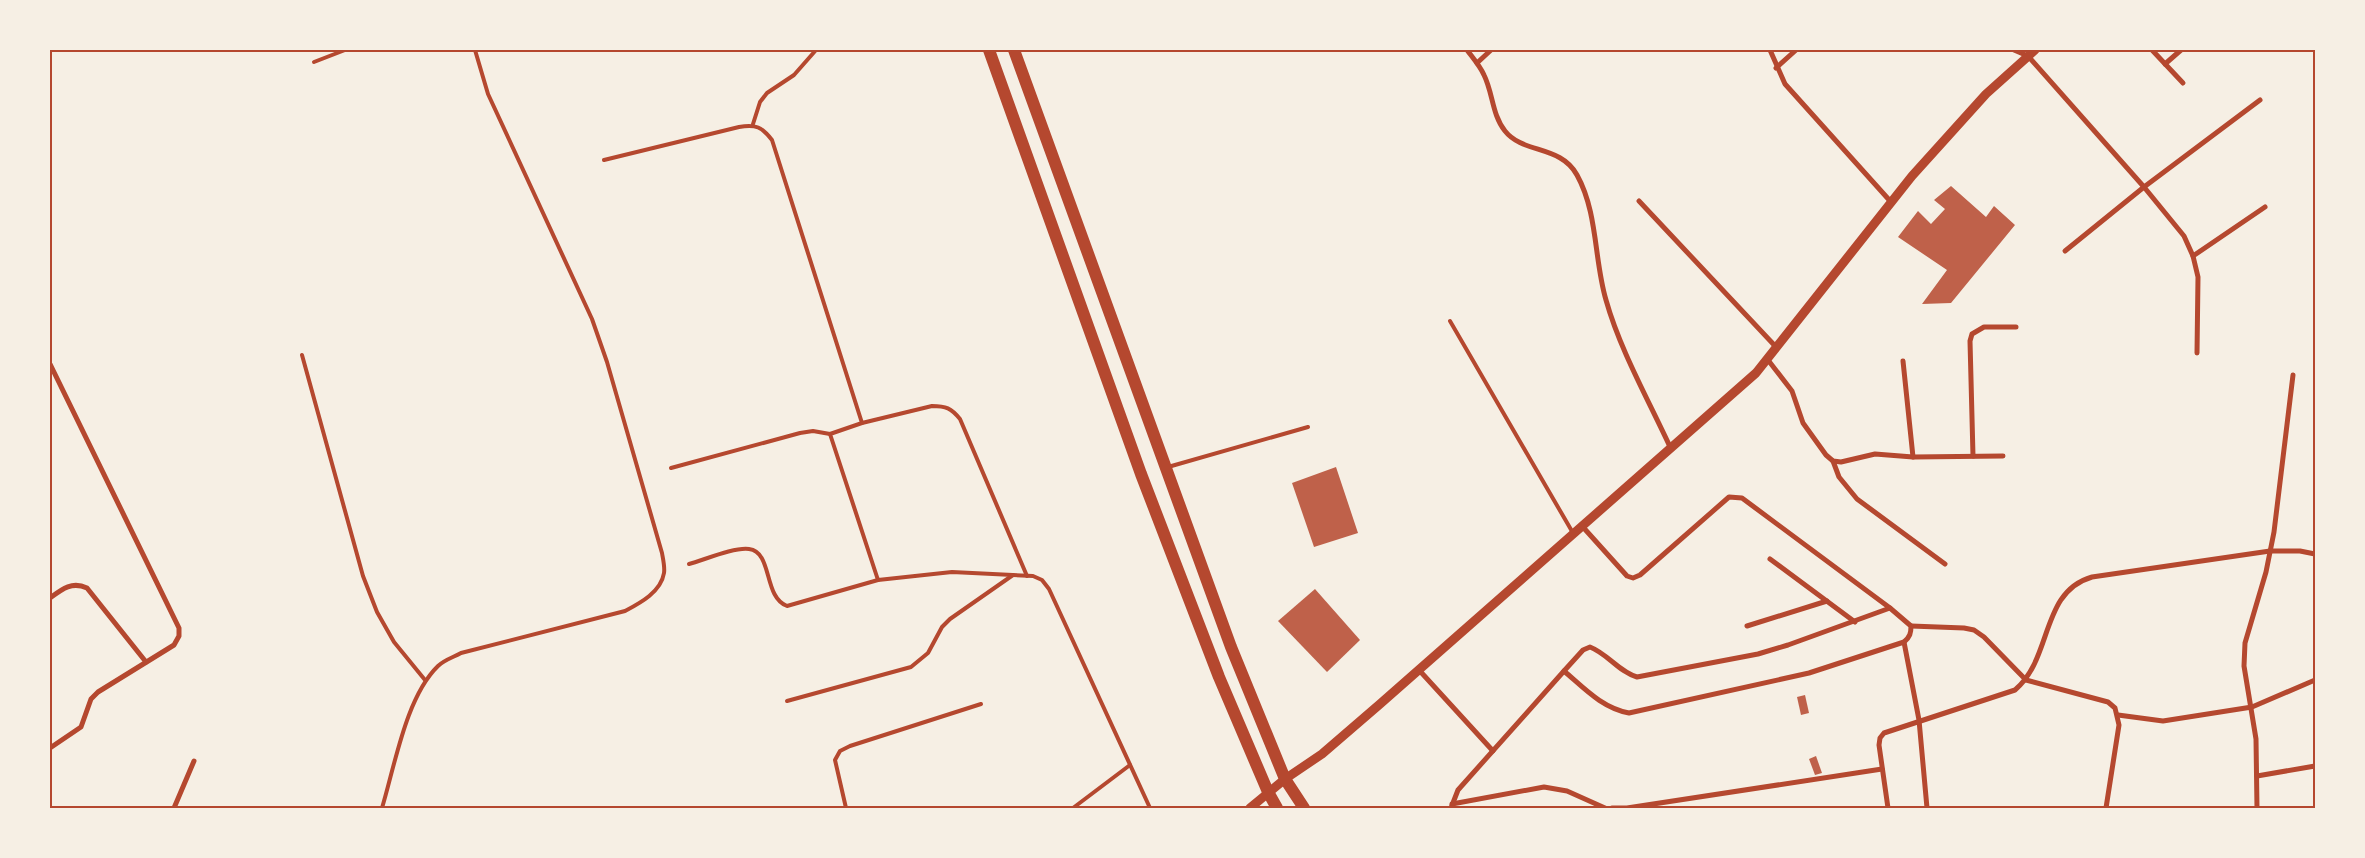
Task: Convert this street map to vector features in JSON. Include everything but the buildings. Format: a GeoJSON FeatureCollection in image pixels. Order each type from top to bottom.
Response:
{"type":"FeatureCollection","features":[{"type":"Feature","properties":{"kind":"main road"},"geometry":{"type":"LineString","coordinates":[[989,50],[1141,474],[1219,677],[1268,792],[1277,808]]}},
{"type":"Feature","properties":{"kind":"main road"},"geometry":{"type":"LineString","coordinates":[[1014,50],[1231,647],[1285,779],[1304,808]]}},
{"type":"Feature","properties":{"kind":"street"},"geometry":{"type":"LineString","coordinates":[[1466,50],[1484,75],[1497,117],[1505,131],[1515,140],[1553,153],[1567,162],[1577,174],[1586,196],[1600,281],[1611,316],[1671,449]]}},
{"type":"Feature","properties":{"kind":"street"},"geometry":{"type":"LineString","coordinates":[[1477,63],[1491,50]]}},
{"type":"Feature","properties":{"kind":"street"},"geometry":{"type":"LineString","coordinates":[[1770,50],[1776,68],[1785,84],[1891,202]]}},
{"type":"Feature","properties":{"kind":"street"},"geometry":{"type":"LineString","coordinates":[[1776,68],[1796,50]]}},
{"type":"Feature","properties":{"kind":"street"},"geometry":{"type":"LineString","coordinates":[[2014,50],[2032,53],[2184,236],[2193,256],[2198,277],[2197,353]]}},
{"type":"Feature","properties":{"kind":"street"},"geometry":{"type":"LineString","coordinates":[[2152,50],[2183,84]]}},
{"type":"Feature","properties":{"kind":"street"},"geometry":{"type":"LineString","coordinates":[[2164,64],[2181,50]]}},
{"type":"Feature","properties":{"kind":"street"},"geometry":{"type":"LineString","coordinates":[[1250,808],[1285,779],[1322,754],[1756,374],[1891,202],[1986,94],[2032,53]]}},
{"type":"Feature","properties":{"kind":"street"},"geometry":{"type":"LineString","coordinates":[[2065,251],[2144,187],[2260,100]]}},
{"type":"Feature","properties":{"kind":"street"},"geometry":{"type":"LineString","coordinates":[[1639,201],[1777,348]]}},
{"type":"Feature","properties":{"kind":"street"},"geometry":{"type":"LineString","coordinates":[[2193,256],[2265,207]]}},
{"type":"Feature","properties":{"kind":"street"},"geometry":{"type":"LineString","coordinates":[[1973,456],[1970,341],[1972,334],[1984,328],[2016,327]]}},
{"type":"Feature","properties":{"kind":"street"},"geometry":{"type":"LineString","coordinates":[[1768,360],[1792,391],[1803,423],[1826,455],[1833,460],[1841,462],[1875,454],[2003,456]]}},
{"type":"Feature","properties":{"kind":"street"},"geometry":{"type":"LineString","coordinates":[[1903,361],[1913,456]]}},
{"type":"Feature","properties":{"kind":"street"},"geometry":{"type":"LineString","coordinates":[[50,364],[179,628],[179,636],[174,645],[98,692],[92,698],[81,727],[50,748]]}},
{"type":"Feature","properties":{"kind":"street"},"geometry":{"type":"LineString","coordinates":[[2257,808],[2256,738],[2244,666],[2245,643],[2270,551],[2293,375]]}},
{"type":"Feature","properties":{"kind":"street"},"geometry":{"type":"LineString","coordinates":[[1833,460],[1839,477],[1857,499],[1945,564]]}},
{"type":"Feature","properties":{"kind":"street"},"geometry":{"type":"LineString","coordinates":[[1582,526],[1627,576],[1633,578],[1640,575],[1728,497],[1742,498],[1890,608],[1910,626],[1974,630],[1984,637],[2026,680],[2108,702],[2115,708],[2119,725],[2106,808]]}},
{"type":"Feature","properties":{"kind":"street"},"geometry":{"type":"LineString","coordinates":[[1888,808],[1882,769],[1880,738],[1890,730],[2015,690],[2026,680],[2034,664],[2060,599],[2080,580],[2270,551],[2300,551],[2315,554]]}},
{"type":"Feature","properties":{"kind":"street"},"geometry":{"type":"LineString","coordinates":[[1770,559],[1854,622]]}},
{"type":"Feature","properties":{"kind":"street"},"geometry":{"type":"LineString","coordinates":[[50,598],[70,586],[79,584],[87,588],[146,662]]}},
{"type":"Feature","properties":{"kind":"street"},"geometry":{"type":"LineString","coordinates":[[1747,626],[1827,601]]}},
{"type":"Feature","properties":{"kind":"street"},"geometry":{"type":"LineString","coordinates":[[1452,806],[1458,790],[1583,650],[1590,647],[1598,650],[1628,674],[1637,677],[1758,654],[1890,608]]}},
{"type":"Feature","properties":{"kind":"street"},"geometry":{"type":"LineString","coordinates":[[1564,671],[1603,704],[1615,711],[1629,713],[1809,674],[1904,642],[1909,638],[1910,626]]}},
{"type":"Feature","properties":{"kind":"street"},"geometry":{"type":"LineString","coordinates":[[1904,642],[1919,720],[1927,808]]}},
{"type":"Feature","properties":{"kind":"street"},"geometry":{"type":"LineString","coordinates":[[1419,670],[1493,751]]}},
{"type":"Feature","properties":{"kind":"street"},"geometry":{"type":"LineString","coordinates":[[2118,715],[2163,721],[2252,707],[2315,680]]}},
{"type":"Feature","properties":{"kind":"street"},"geometry":{"type":"LineString","coordinates":[[174,808],[194,761]]}},
{"type":"Feature","properties":{"kind":"street"},"geometry":{"type":"LineString","coordinates":[[2257,776],[2315,766]]}},
{"type":"Feature","properties":{"kind":"street"},"geometry":{"type":"LineString","coordinates":[[1612,808],[1627,808],[1882,769]]}},
{"type":"Feature","properties":{"kind":"street"},"geometry":{"type":"LineString","coordinates":[[1452,806],[1544,787],[1568,791],[1605,808]]}},
{"type":"Feature","properties":{"kind":"lane"},"geometry":{"type":"LineString","coordinates":[[314,62],[345,50]]}},
{"type":"Feature","properties":{"kind":"lane"},"geometry":{"type":"LineString","coordinates":[[382,808],[413,703],[425,680],[440,664],[461,653],[625,611],[644,600],[658,586],[664,573],[662,552],[607,362],[592,319],[488,94],[476,50]]}},
{"type":"Feature","properties":{"kind":"lane"},"geometry":{"type":"LineString","coordinates":[[753,124],[760,102],[767,93],[794,75],[816,50]]}},
{"type":"Feature","properties":{"kind":"lane"},"geometry":{"type":"LineString","coordinates":[[604,160],[753,124],[764,128],[772,140],[862,423]]}},
{"type":"Feature","properties":{"kind":"lane"},"geometry":{"type":"LineString","coordinates":[[1450,320],[1574,534]]}},
{"type":"Feature","properties":{"kind":"lane"},"geometry":{"type":"LineString","coordinates":[[302,355],[363,576],[377,612],[394,642],[425,680]]}},
{"type":"Feature","properties":{"kind":"lane"},"geometry":{"type":"LineString","coordinates":[[671,468],[800,433],[813,431],[830,434],[862,423],[932,406],[944,406],[952,410],[960,419],[1027,576]]}},
{"type":"Feature","properties":{"kind":"lane"},"geometry":{"type":"LineString","coordinates":[[1165,468],[1308,427]]}},
{"type":"Feature","properties":{"kind":"lane"},"geometry":{"type":"LineString","coordinates":[[830,434],[878,580]]}},
{"type":"Feature","properties":{"kind":"lane"},"geometry":{"type":"LineString","coordinates":[[689,564],[748,548],[762,557],[776,599],[787,606],[878,580],[952,572],[1027,576],[1042,580],[1049,589],[1150,808]]}},
{"type":"Feature","properties":{"kind":"lane"},"geometry":{"type":"LineString","coordinates":[[787,701],[911,667],[928,653],[942,627],[950,619],[1013,575]]}},
{"type":"Feature","properties":{"kind":"lane"},"geometry":{"type":"LineString","coordinates":[[846,808],[835,760],[840,751],[850,746],[981,704]]}},
{"type":"Feature","properties":{"kind":"lane"},"geometry":{"type":"LineString","coordinates":[[1073,808],[1130,765]]}}]}
